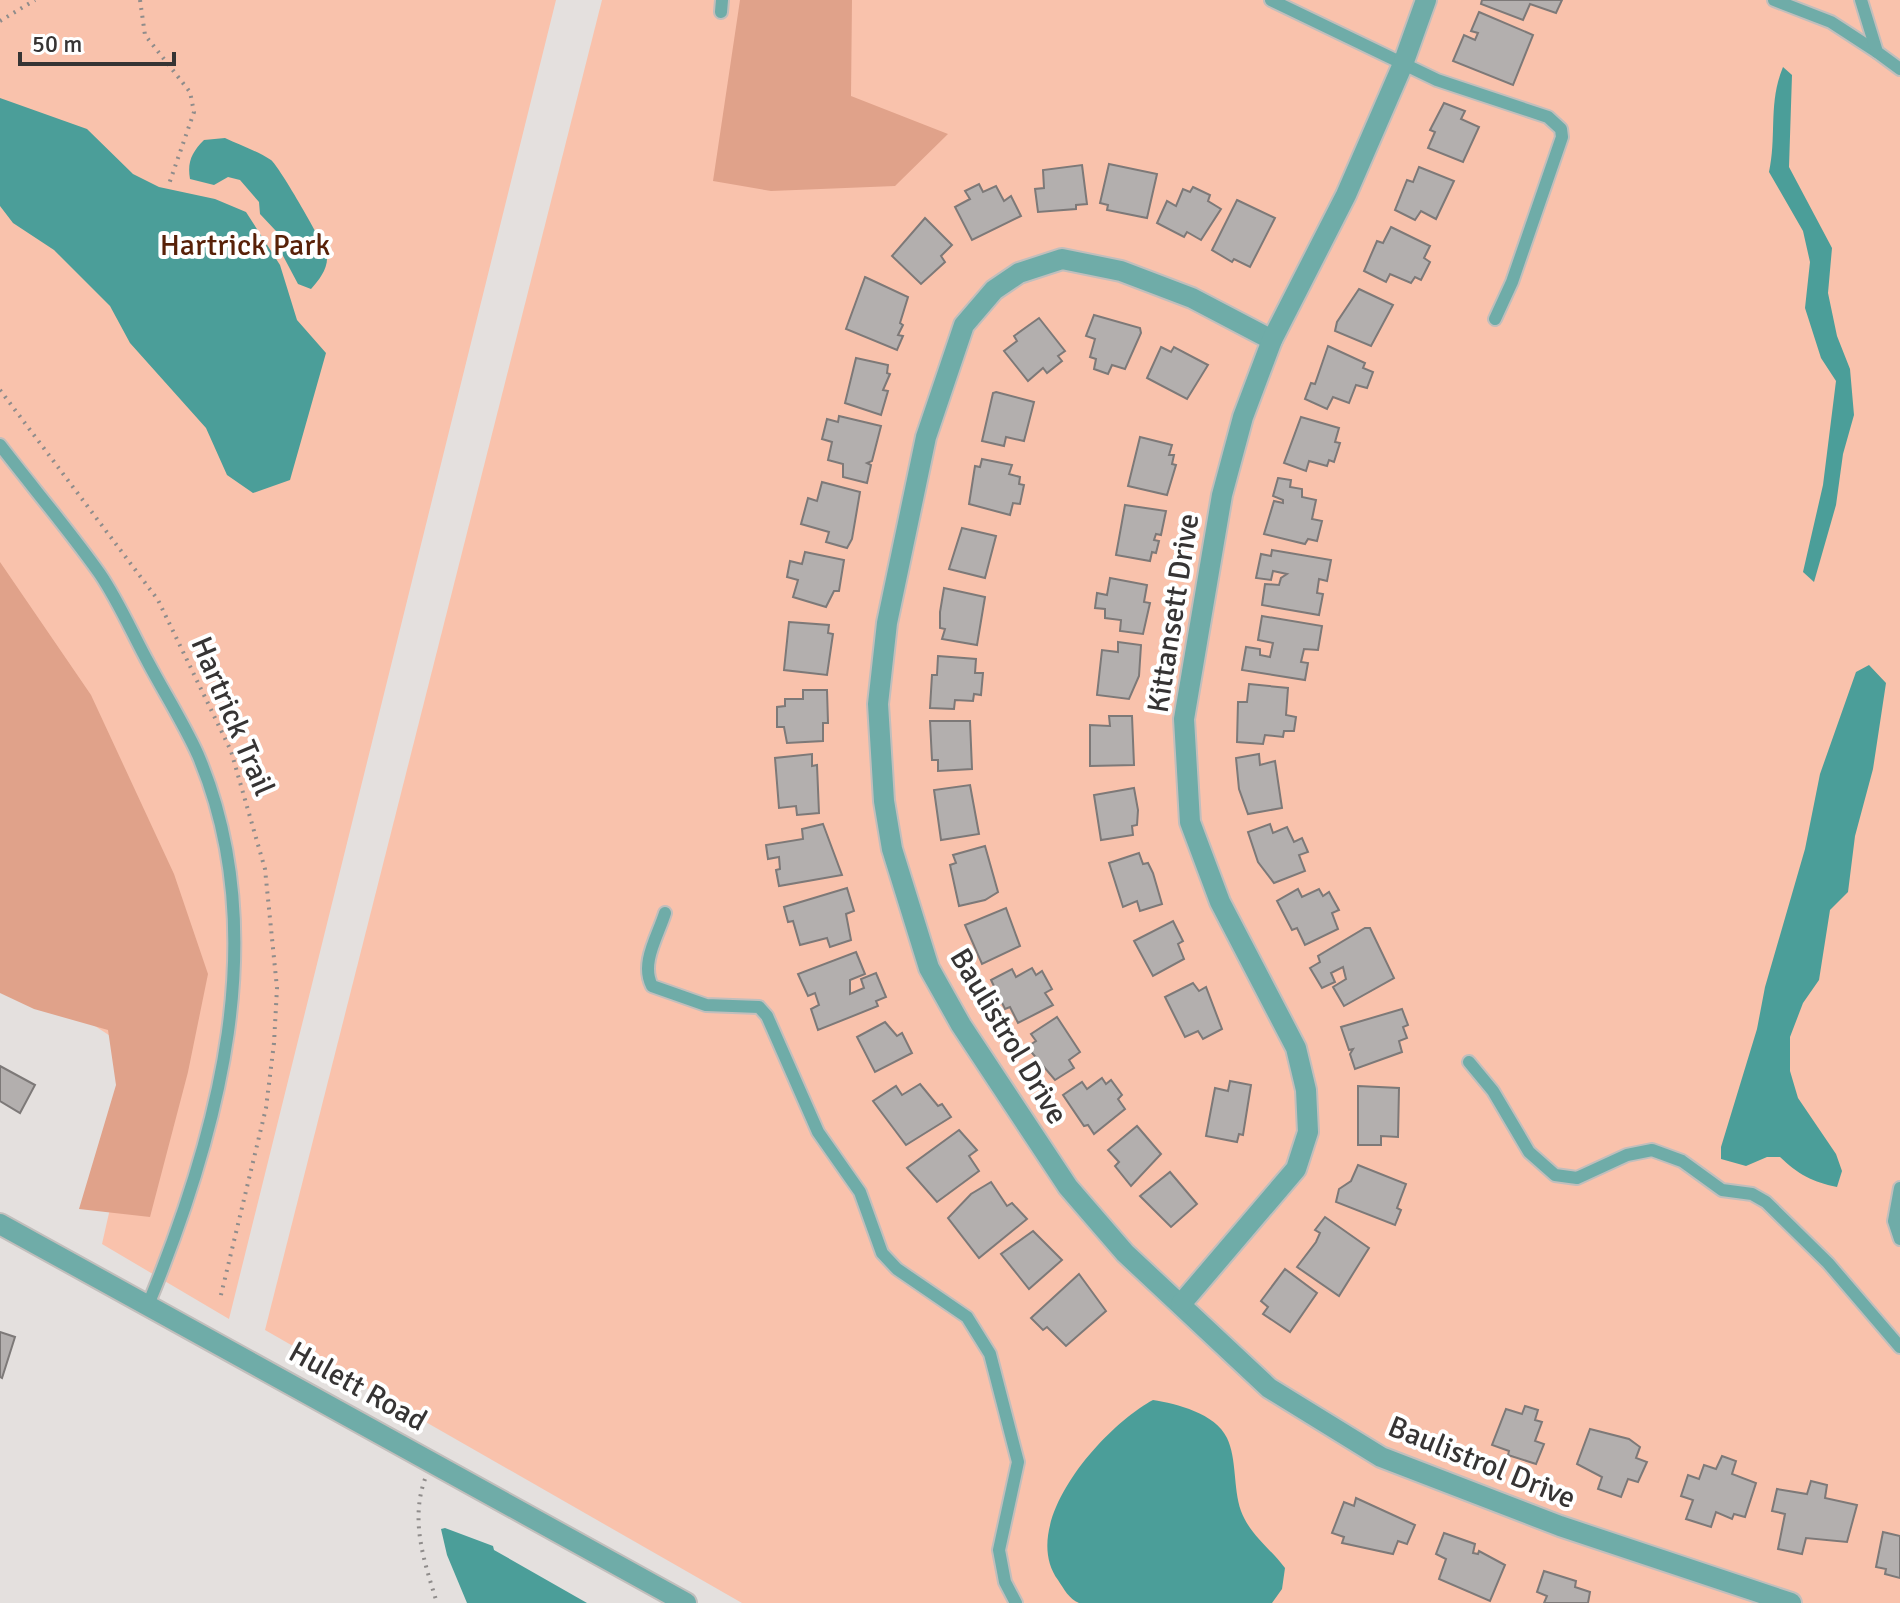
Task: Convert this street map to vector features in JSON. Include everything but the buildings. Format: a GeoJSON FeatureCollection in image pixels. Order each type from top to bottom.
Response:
{"type":"FeatureCollection","features":[{"type":"Feature","properties":{"kind":"street","name":"Kittansett Drive"},"geometry":{"type":"LineString","coordinates":[[1181,1304],[1296,1169],[1308,1132],[1306,1090],[1296,1048],[1220,902],[1190,822],[1184,719],[1222,495],[1243,417],[1272,340],[1346,195],[1403,64],[1426,0]]}},
{"type":"Feature","properties":{"kind":"street","name":"Baulistrol Drive"},"geometry":{"type":"LineString","coordinates":[[1272,340],[1192,298],[1121,271],[1062,259],[1019,273],[994,290],[964,325],[926,437],[887,623],[878,704],[884,801],[892,849],[929,968],[961,1025],[1068,1187],[1125,1253],[1269,1388],[1381,1457],[1560,1526],[1791,1603]]}},
{"type":"Feature","properties":{"kind":"street","name":"Hulett Road"},"geometry":{"type":"LineString","coordinates":[[0,1224],[686,1603]]}},
{"type":"Feature","properties":{"kind":"lane"},"geometry":{"type":"LineString","coordinates":[[1271,0],[1451,85],[1548,117],[1561,129],[1562,137],[1519,263],[1495,319]]}},
{"type":"Feature","properties":{"kind":"lane"},"geometry":{"type":"LineString","coordinates":[[1774,0],[1831,22],[1900,69]]}},
{"type":"Feature","properties":{"kind":"lane"},"geometry":{"type":"LineString","coordinates":[[1861,0],[1877,52]]}},
{"type":"Feature","properties":{"kind":"lane"},"geometry":{"type":"LineString","coordinates":[[0,445],[101,575],[198,755],[226,848],[235,968],[229,1028],[214,1112],[191,1190],[148,1305]]}},
{"type":"Feature","properties":{"kind":"lane"},"geometry":{"type":"LineString","coordinates":[[665,913],[647,963],[647,975],[652,986],[706,1005],[759,1007],[767,1016],[818,1132],[860,1192],[882,1253],[897,1269],[959,1311],[981,1335],[990,1354],[1018,1462],[999,1550],[1005,1582],[1016,1603]]}},
{"type":"Feature","properties":{"kind":"lane"},"geometry":{"type":"LineString","coordinates":[[1469,1062],[1493,1091],[1529,1152],[1555,1175],[1577,1178],[1627,1155],[1652,1150],[1682,1161],[1722,1190],[1752,1194],[1766,1202],[1828,1263],[1900,1347]]}},
{"type":"Feature","properties":{"kind":"lane"},"geometry":{"type":"LineString","coordinates":[[1900,1188],[1894,1221],[1900,1239]]}},
{"type":"Feature","properties":{"kind":"path"},"geometry":{"type":"LineString","coordinates":[[0,21],[35,0]]}},
{"type":"Feature","properties":{"kind":"path"},"geometry":{"type":"LineString","coordinates":[[140,0],[145,35],[190,92],[194,112],[169,184]]}},
{"type":"Feature","properties":{"kind":"path","name":"Hartrick Trail"},"geometry":{"type":"LineString","coordinates":[[0,390],[158,600],[231,751],[265,869],[277,988],[274,1043],[266,1108],[220,1299]]}},
{"type":"Feature","properties":{"kind":"path"},"geometry":{"type":"LineString","coordinates":[[434,1463],[417,1501],[417,1514],[420,1540],[437,1603]]}},
{"type":"Feature","properties":{"kind":"green space","name":"Hartrick Park"},"geometry":{"type":"Polygon","coordinates":[[[0,0],[556,0],[229,1319],[102,1244],[144,1058],[0,964],[0,0]]]}},
{"type":"Feature","properties":{"kind":"green space"},"geometry":{"type":"Polygon","coordinates":[[[602,0],[1900,0],[1900,1603],[742,1603],[265,1330],[602,0]]]}},
{"type":"Feature","properties":{"kind":"shaded area"},"geometry":{"type":"Polygon","coordinates":[[[740,0],[852,0],[851,96],[948,134],[895,186],[771,191],[713,181],[740,0]]]}},
{"type":"Feature","properties":{"kind":"shaded area"},"geometry":{"type":"Polygon","coordinates":[[[0,562],[91,695],[174,874],[208,974],[188,1072],[150,1217],[79,1209],[116,1085],[108,1030],[34,1009],[0,993],[0,562]]]}},
{"type":"Feature","properties":{"kind":"water"},"geometry":{"type":"Polygon","coordinates":[[[1783,67],[1792,75],[1789,167],[1832,248],[1828,293],[1837,336],[1850,369],[1854,415],[1843,454],[1836,505],[1814,582],[1803,572],[1823,485],[1836,381],[1821,358],[1805,308],[1810,262],[1803,231],[1769,172],[1774,107],[1783,67]]]}},
{"type":"Feature","properties":{"kind":"water"},"geometry":{"type":"Polygon","coordinates":[[[0,98],[87,129],[133,174],[159,187],[215,199],[246,212],[280,265],[297,320],[326,353],[290,480],[253,493],[227,475],[206,428],[130,343],[110,306],[54,250],[13,223],[0,206],[0,98]]]}},
{"type":"Feature","properties":{"kind":"water"},"geometry":{"type":"Polygon","coordinates":[[[225,138],[271,160],[302,207],[327,256],[324,270],[311,289],[298,284],[281,252],[276,231],[260,214],[259,202],[240,180],[228,177],[214,185],[190,179],[190,162],[200,144],[204,140],[225,138]]]}},
{"type":"Feature","properties":{"kind":"water"},"geometry":{"type":"Polygon","coordinates":[[[1869,665],[1886,683],[1873,769],[1855,836],[1848,892],[1830,910],[1819,980],[1803,1003],[1790,1037],[1790,1071],[1798,1098],[1836,1154],[1842,1171],[1837,1187],[1806,1176],[1780,1157],[1767,1157],[1746,1166],[1721,1159],[1721,1147],[1757,1029],[1765,987],[1805,849],[1820,774],[1856,672],[1869,665]]]}},
{"type":"Feature","properties":{"kind":"water"},"geometry":{"type":"Polygon","coordinates":[[[1153,1400],[1184,1407],[1205,1416],[1227,1438],[1245,1520],[1285,1568],[1282,1589],[1272,1603],[1079,1603],[1058,1580],[1048,1557],[1049,1531],[1057,1505],[1091,1453],[1133,1413],[1153,1400]]]}},
{"type":"Feature","properties":{"kind":"water"},"geometry":{"type":"Polygon","coordinates":[[[441,1529],[493,1546],[494,1550],[587,1603],[467,1603],[447,1555],[441,1529]]]}}]}
